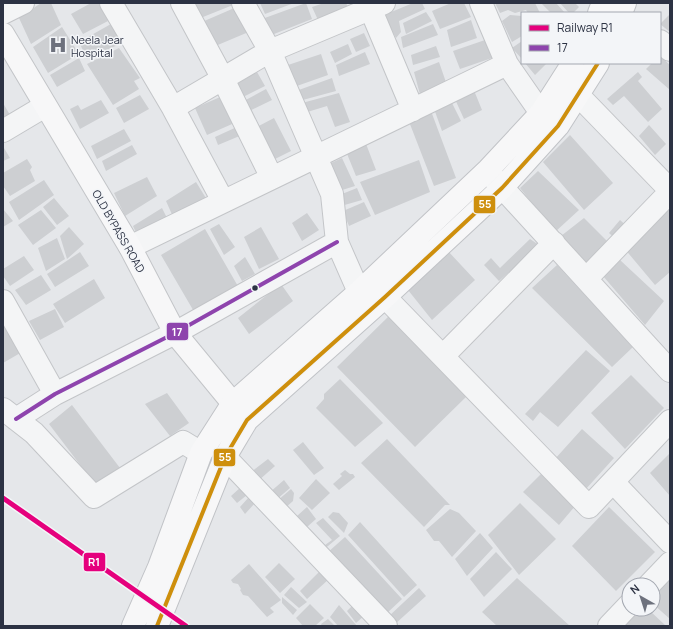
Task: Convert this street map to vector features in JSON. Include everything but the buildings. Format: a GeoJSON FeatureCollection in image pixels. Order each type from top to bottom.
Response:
{"type":"FeatureCollection","features":[{"type":"Feature","properties":{"kind":"main road","name":"OLD BYPASS ROAD"},"geometry":{"type":"LineString","coordinates":[[3,34],[130,247],[176,333],[247,420]]}},
{"type":"Feature","properties":{"kind":"main road"},"geometry":{"type":"LineString","coordinates":[[133,626],[159,567],[201,453],[233,403],[359,292],[488,170],[541,114],[572,64]]}},
{"type":"Feature","properties":{"kind":"main road"},"geometry":{"type":"LineString","coordinates":[[157,626],[225,457],[247,420],[385,297],[502,188],[558,126],[597,64]]}},
{"type":"Feature","properties":{"kind":"street"},"geometry":{"type":"LineString","coordinates":[[3,13],[24,3]]}},
{"type":"Feature","properties":{"kind":"street"},"geometry":{"type":"LineString","coordinates":[[111,3],[173,108],[223,201]]}},
{"type":"Feature","properties":{"kind":"street"},"geometry":{"type":"LineString","coordinates":[[182,3],[223,79],[272,178]]}},
{"type":"Feature","properties":{"kind":"street"},"geometry":{"type":"LineString","coordinates":[[243,3],[270,51],[332,194],[337,242],[359,292]]}},
{"type":"Feature","properties":{"kind":"street"},"geometry":{"type":"LineString","coordinates":[[481,3],[507,64],[541,114]]}},
{"type":"Feature","properties":{"kind":"street"},"geometry":{"type":"LineString","coordinates":[[173,108],[270,51],[374,5],[413,110]]}},
{"type":"Feature","properties":{"kind":"street"},"geometry":{"type":"LineString","coordinates":[[661,42],[670,50]]}},
{"type":"Feature","properties":{"kind":"street"},"geometry":{"type":"LineString","coordinates":[[130,247],[507,64]]}},
{"type":"Feature","properties":{"kind":"street"},"geometry":{"type":"LineString","coordinates":[[578,95],[670,191],[586,279]]}},
{"type":"Feature","properties":{"kind":"street"},"geometry":{"type":"LineString","coordinates":[[3,131],[45,106]]}},
{"type":"Feature","properties":{"kind":"street"},"geometry":{"type":"LineString","coordinates":[[488,170],[502,188],[670,371]]}},
{"type":"Feature","properties":{"kind":"street"},"geometry":{"type":"LineString","coordinates":[[201,453],[183,442],[94,497],[34,434],[9,414],[55,394],[176,333],[337,242]]}},
{"type":"Feature","properties":{"kind":"street"},"geometry":{"type":"LineString","coordinates":[[443,356],[554,243]]}},
{"type":"Feature","properties":{"kind":"street"},"geometry":{"type":"LineString","coordinates":[[385,297],[589,507],[670,420]]}},
{"type":"Feature","properties":{"kind":"street"},"geometry":{"type":"LineString","coordinates":[[3,301],[55,394]]}},
{"type":"Feature","properties":{"kind":"street"},"geometry":{"type":"LineString","coordinates":[[225,457],[386,626]]}},
{"type":"Feature","properties":{"kind":"street"},"geometry":{"type":"LineString","coordinates":[[613,482],[670,542]]}},
{"type":"Feature","properties":{"kind":"street"},"geometry":{"type":"LineString","coordinates":[[657,577],[670,563]]}},
{"type":"Feature","properties":{"kind":"street"},"geometry":{"type":"LineString","coordinates":[[609,626],[621,613]]}},
{"type":"Feature","properties":{"kind":"rail line","name":"R1"},"geometry":{"type":"LineString","coordinates":[[3,498],[186,626]]}},
{"type":"Feature","properties":{"kind":"transit line","name":"55"},"geometry":{"type":"LineString","coordinates":[[157,626],[225,457],[247,420],[385,297],[502,188],[558,126],[597,64]]}},
{"type":"Feature","properties":{"kind":"transit line","name":"17"},"geometry":{"type":"LineString","coordinates":[[16,419],[55,394],[175,333],[337,242]]}},
{"type":"Feature","properties":{"kind":"place","name":"Neela Jear Hospital"},"geometry":{"type":"Point","coordinates":[58,45]}}]}
